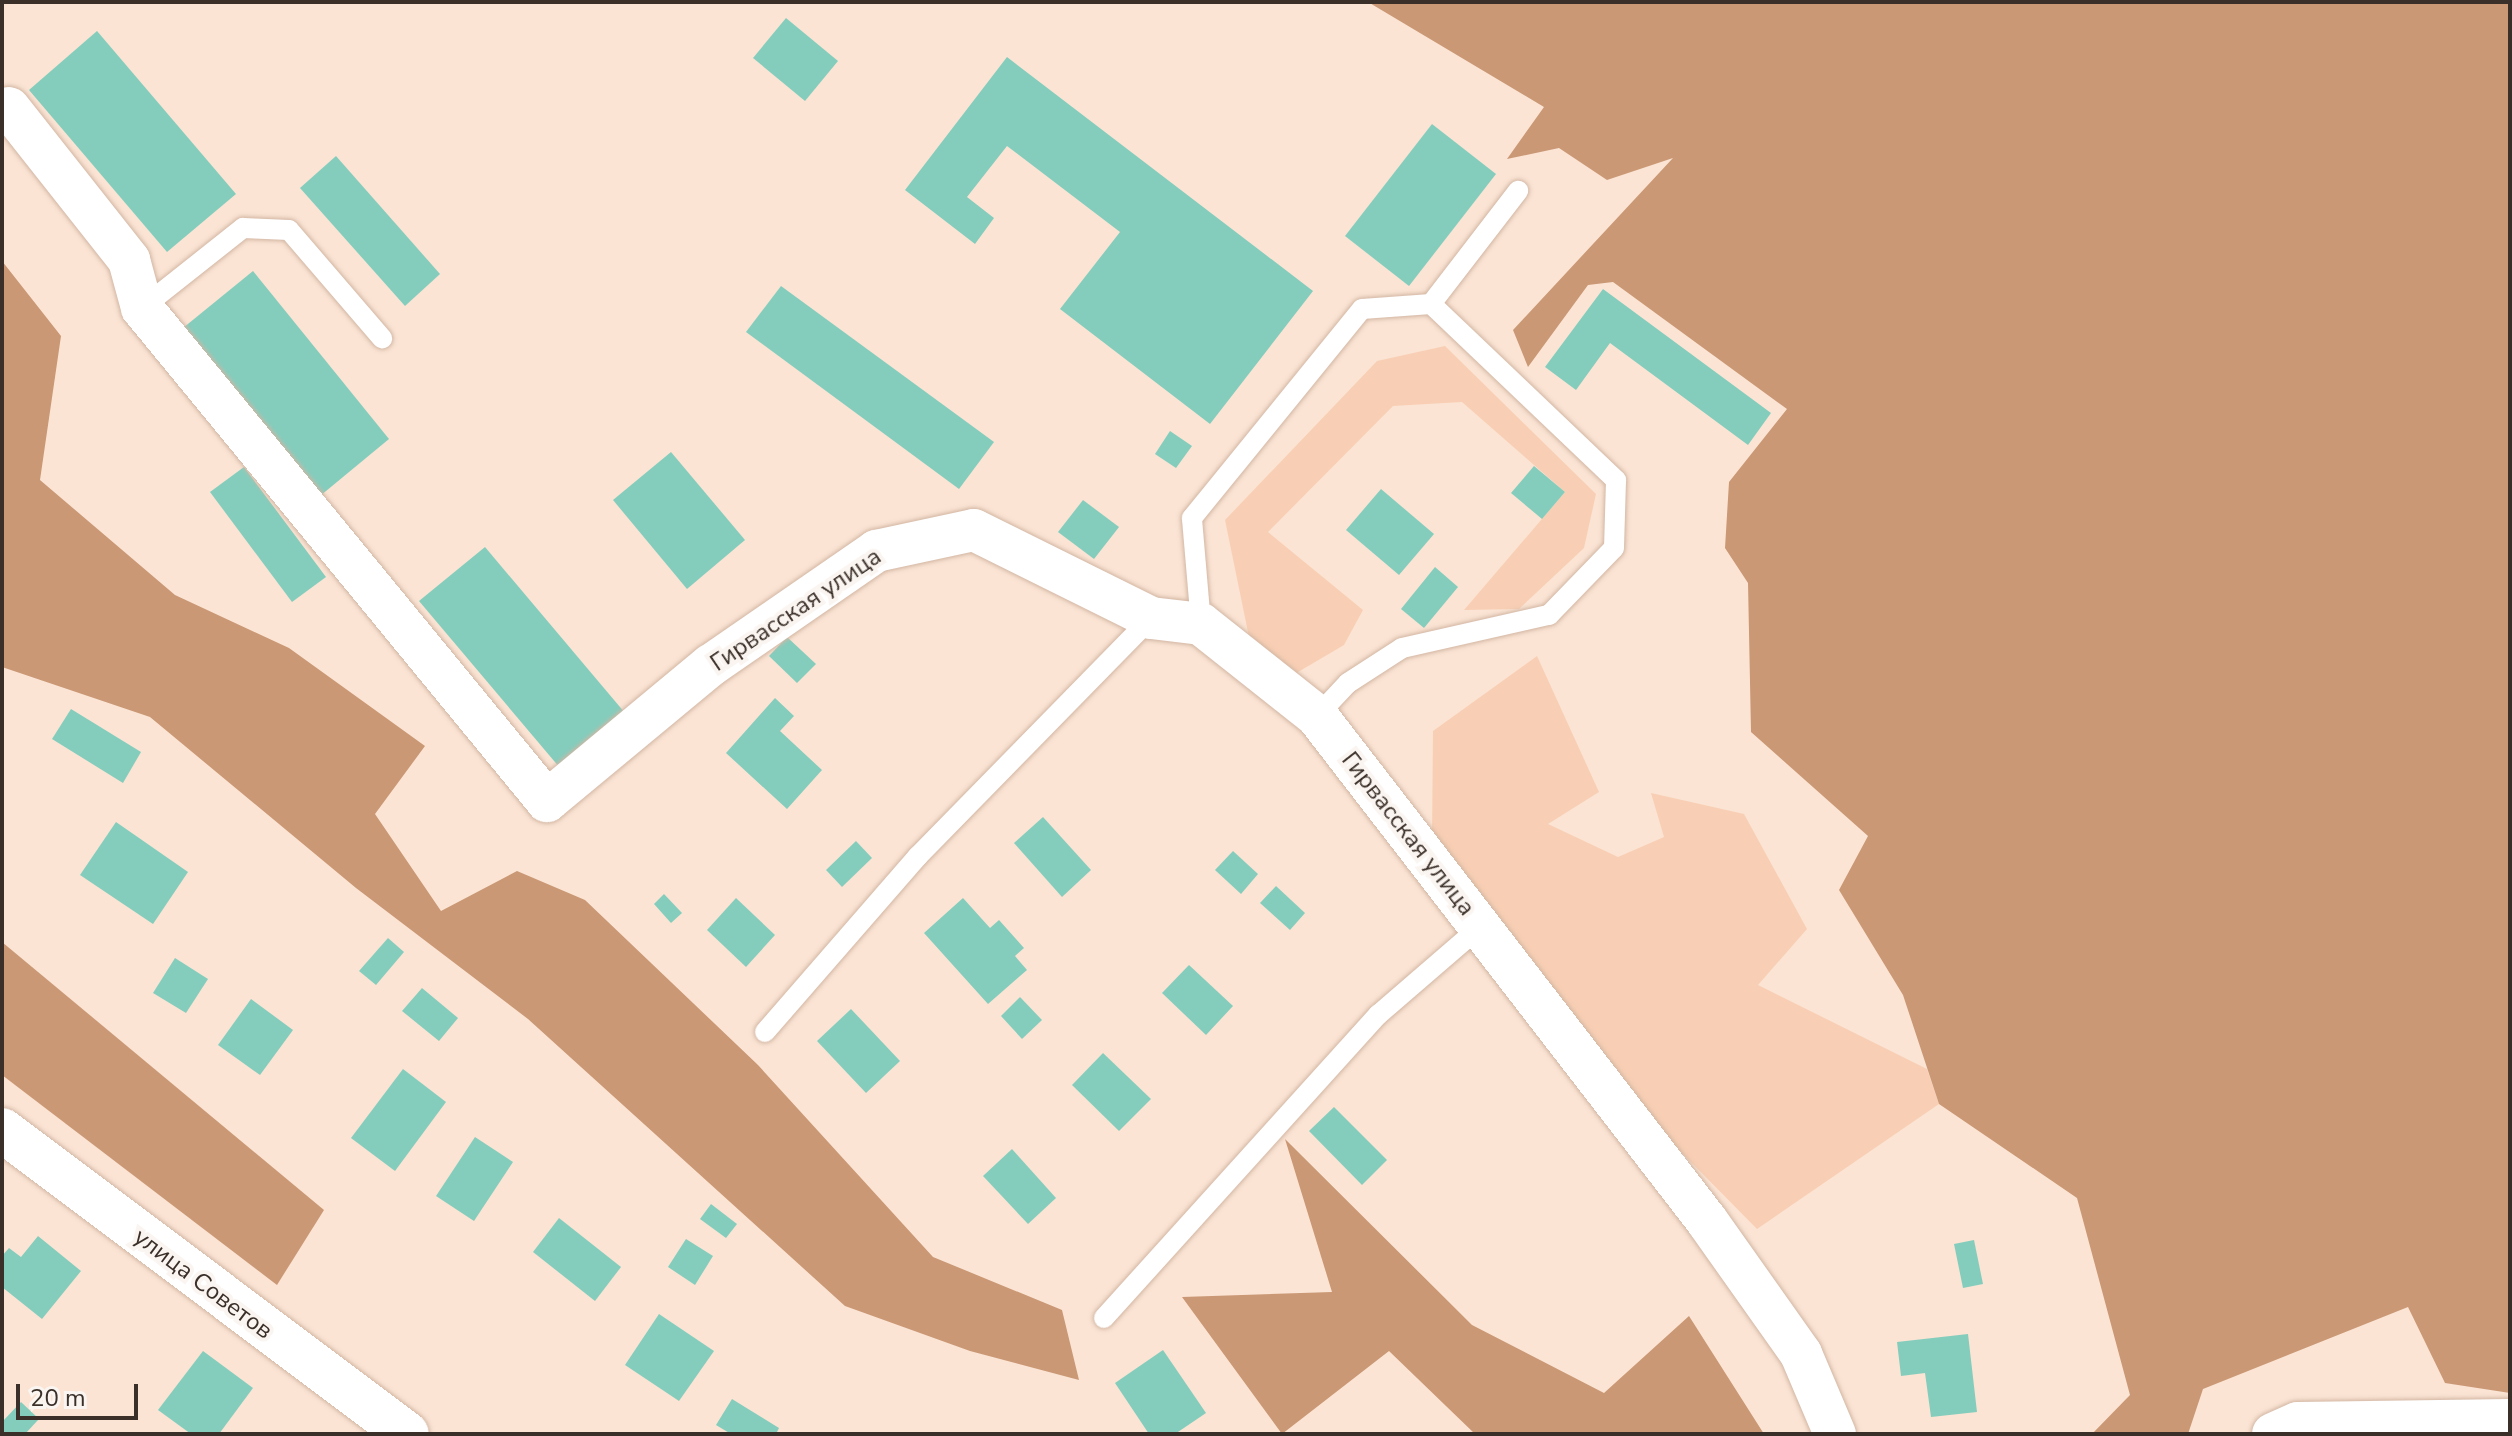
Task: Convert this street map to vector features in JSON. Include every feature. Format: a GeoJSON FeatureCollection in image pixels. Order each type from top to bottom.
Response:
{"type":"FeatureCollection","features":[{"type":"Feature","properties":{"kind":"main road","name":"улица Советов"},"geometry":{"type":"LineString","coordinates":[[2,1130],[407,1434]]}},
{"type":"Feature","properties":{"kind":"street","name":"Гирвасская улица"},"geometry":{"type":"LineString","coordinates":[[9,108],[129,260],[142,308],[547,801],[711,665],[876,551],[974,530],[1151,618],[1201,624],[1317,716],[1792,1342],[1835,1434]]}},
{"type":"Feature","properties":{"kind":"street"},"geometry":{"type":"LineString","coordinates":[[2273,1434],[2298,1423],[2510,1420]]}},
{"type":"Feature","properties":{"kind":"lane"},"geometry":{"type":"LineString","coordinates":[[1431,304],[1518,191]]}},
{"type":"Feature","properties":{"kind":"lane"},"geometry":{"type":"LineString","coordinates":[[142,308],[243,228],[289,230],[382,338]]}},
{"type":"Feature","properties":{"kind":"lane"},"geometry":{"type":"LineString","coordinates":[[1201,624],[1192,518],[1362,309],[1431,304],[1616,480],[1614,548],[1549,615],[1402,648],[1348,683],[1317,716]]}},
{"type":"Feature","properties":{"kind":"lane"},"geometry":{"type":"LineString","coordinates":[[765,1032],[918,856],[1151,618]]}},
{"type":"Feature","properties":{"kind":"lane"},"geometry":{"type":"LineString","coordinates":[[1104,1318],[1378,1015],[1480,927]]}},
{"type":"Feature","properties":{"kind":"shaded area"},"geometry":{"type":"Polygon","coordinates":[[[1368,2],[2510,2],[2510,1393],[2445,1383],[2408,1307],[2203,1389],[2188,1434],[2092,1434],[2130,1395],[2077,1198],[1939,1104],[1903,995],[1839,890],[1868,836],[1751,732],[1748,583],[1725,548],[1729,482],[1787,409],[1613,282],[1588,285],[1528,367],[1513,330],[1673,158],[1607,180],[1559,148],[1507,159],[1544,107],[1368,2]]]}},
{"type":"Feature","properties":{"kind":"shaded area"},"geometry":{"type":"Polygon","coordinates":[[[2,261],[61,336],[40,480],[175,595],[289,648],[425,746],[375,814],[441,911],[517,871],[585,900],[758,1065],[933,1257],[1062,1310],[1079,1380],[970,1351],[845,1306],[528,1019],[356,888],[150,717],[2,667],[2,261]]]}},
{"type":"Feature","properties":{"kind":"shaded area"},"geometry":{"type":"Polygon","coordinates":[[[1445,346],[1596,494],[1584,548],[1519,609],[1464,610],[1565,492],[1462,402],[1393,406],[1268,532],[1363,610],[1344,645],[1293,675],[1250,642],[1225,520],[1377,361],[1445,346]]]}},
{"type":"Feature","properties":{"kind":"shaded area"},"geometry":{"type":"Polygon","coordinates":[[[1537,656],[1599,792],[1548,824],[1618,857],[1664,837],[1651,793],[1744,814],[1807,929],[1758,985],[1927,1069],[1939,1104],[1757,1229],[1607,1077],[1432,838],[1433,731],[1537,656]]]}},
{"type":"Feature","properties":{"kind":"shaded area"},"geometry":{"type":"Polygon","coordinates":[[[2,942],[324,1210],[277,1285],[2,1075],[2,942]]]}},
{"type":"Feature","properties":{"kind":"shaded area"},"geometry":{"type":"Polygon","coordinates":[[[1285,1139],[1472,1325],[1604,1393],[1689,1316],[1764,1434],[1475,1434],[1389,1351],[1282,1434],[1182,1297],[1332,1292],[1285,1139]]]}},
{"type":"Feature","properties":{"kind":"building"},"geometry":{"type":"Polygon","coordinates":[[[786,18],[838,61],[805,101],[753,58],[786,18]]]}},
{"type":"Feature","properties":{"kind":"building"},"geometry":{"type":"Polygon","coordinates":[[[97,31],[236,194],[167,252],[29,90],[97,31]]]}},
{"type":"Feature","properties":{"kind":"building"},"geometry":{"type":"Polygon","coordinates":[[[1007,57],[1313,291],[1210,424],[1060,309],[1120,232],[1007,146],[967,197],[994,218],[975,244],[905,190],[1007,57]]]}},
{"type":"Feature","properties":{"kind":"building"},"geometry":{"type":"Polygon","coordinates":[[[1432,124],[1496,174],[1409,286],[1345,236],[1432,124]]]}},
{"type":"Feature","properties":{"kind":"building"},"geometry":{"type":"Polygon","coordinates":[[[336,156],[440,274],[405,306],[300,188],[336,156]]]}},
{"type":"Feature","properties":{"kind":"building"},"geometry":{"type":"Polygon","coordinates":[[[253,271],[389,439],[320,496],[183,328],[253,271]]]}},
{"type":"Feature","properties":{"kind":"building"},"geometry":{"type":"Polygon","coordinates":[[[781,286],[994,442],[959,489],[746,332],[781,286]]]}},
{"type":"Feature","properties":{"kind":"building"},"geometry":{"type":"Polygon","coordinates":[[[1603,289],[1771,413],[1748,445],[1610,343],[1576,390],[1545,367],[1603,289]]]}},
{"type":"Feature","properties":{"kind":"building"},"geometry":{"type":"Polygon","coordinates":[[[1170,431],[1192,446],[1176,468],[1155,454],[1170,431]]]}},
{"type":"Feature","properties":{"kind":"building"},"geometry":{"type":"Polygon","coordinates":[[[671,452],[745,540],[687,589],[613,500],[671,452]]]}},
{"type":"Feature","properties":{"kind":"building"},"geometry":{"type":"Polygon","coordinates":[[[1534,466],[1565,492],[1542,519],[1511,493],[1534,466]]]}},
{"type":"Feature","properties":{"kind":"building"},"geometry":{"type":"Polygon","coordinates":[[[244,467],[326,577],[292,602],[210,492],[244,467]]]}},
{"type":"Feature","properties":{"kind":"building"},"geometry":{"type":"Polygon","coordinates":[[[1381,489],[1434,534],[1399,575],[1346,530],[1381,489]]]}},
{"type":"Feature","properties":{"kind":"building"},"geometry":{"type":"Polygon","coordinates":[[[1083,500],[1119,527],[1094,559],[1058,532],[1083,500]]]}},
{"type":"Feature","properties":{"kind":"building"},"geometry":{"type":"Polygon","coordinates":[[[485,547],[625,713],[560,768],[419,601],[485,547]]]}},
{"type":"Feature","properties":{"kind":"building"},"geometry":{"type":"Polygon","coordinates":[[[1435,567],[1458,587],[1424,628],[1401,609],[1435,567]]]}},
{"type":"Feature","properties":{"kind":"building"},"geometry":{"type":"Polygon","coordinates":[[[787,637],[816,664],[797,683],[769,656],[787,637]]]}},
{"type":"Feature","properties":{"kind":"building"},"geometry":{"type":"Polygon","coordinates":[[[775,698],[794,716],[780,731],[822,770],[787,809],[726,753],[775,698]]]}},
{"type":"Feature","properties":{"kind":"building"},"geometry":{"type":"Polygon","coordinates":[[[71,709],[141,752],[123,783],[52,739],[71,709]]]}},
{"type":"Feature","properties":{"kind":"building"},"geometry":{"type":"Polygon","coordinates":[[[1043,817],[1091,870],[1062,897],[1014,843],[1043,817]]]}},
{"type":"Feature","properties":{"kind":"building"},"geometry":{"type":"Polygon","coordinates":[[[116,822],[188,872],[153,924],[80,875],[116,822]]]}},
{"type":"Feature","properties":{"kind":"building"},"geometry":{"type":"Polygon","coordinates":[[[856,841],[872,858],[842,887],[826,870],[856,841]]]}},
{"type":"Feature","properties":{"kind":"building"},"geometry":{"type":"Polygon","coordinates":[[[1233,851],[1258,874],[1241,894],[1215,870],[1233,851]]]}},
{"type":"Feature","properties":{"kind":"building"},"geometry":{"type":"Polygon","coordinates":[[[1276,886],[1305,913],[1290,930],[1260,903],[1276,886]]]}},
{"type":"Feature","properties":{"kind":"building"},"geometry":{"type":"Polygon","coordinates":[[[664,894],[682,913],[671,923],[654,904],[664,894]]]}},
{"type":"Feature","properties":{"kind":"building"},"geometry":{"type":"Polygon","coordinates":[[[736,898],[775,935],[746,967],[707,930],[736,898]]]}},
{"type":"Feature","properties":{"kind":"building"},"geometry":{"type":"Polygon","coordinates":[[[963,898],[990,928],[999,920],[1024,948],[1015,956],[1027,970],[988,1004],[924,933],[963,898]]]}},
{"type":"Feature","properties":{"kind":"building"},"geometry":{"type":"Polygon","coordinates":[[[388,938],[404,952],[376,985],[359,971],[388,938]]]}},
{"type":"Feature","properties":{"kind":"building"},"geometry":{"type":"Polygon","coordinates":[[[175,958],[208,979],[186,1013],[153,993],[175,958]]]}},
{"type":"Feature","properties":{"kind":"building"},"geometry":{"type":"Polygon","coordinates":[[[1189,965],[1233,1006],[1206,1035],[1162,993],[1189,965]]]}},
{"type":"Feature","properties":{"kind":"building"},"geometry":{"type":"Polygon","coordinates":[[[422,988],[458,1018],[439,1041],[402,1011],[422,988]]]}},
{"type":"Feature","properties":{"kind":"building"},"geometry":{"type":"Polygon","coordinates":[[[1020,997],[1042,1020],[1022,1039],[1001,1016],[1020,997]]]}},
{"type":"Feature","properties":{"kind":"building"},"geometry":{"type":"Polygon","coordinates":[[[251,999],[293,1030],[260,1075],[218,1045],[251,999]]]}},
{"type":"Feature","properties":{"kind":"building"},"geometry":{"type":"Polygon","coordinates":[[[851,1009],[900,1061],[866,1093],[817,1041],[851,1009]]]}},
{"type":"Feature","properties":{"kind":"building"},"geometry":{"type":"Polygon","coordinates":[[[1103,1053],[1151,1099],[1119,1131],[1072,1085],[1103,1053]]]}},
{"type":"Feature","properties":{"kind":"building"},"geometry":{"type":"Polygon","coordinates":[[[403,1069],[446,1102],[395,1171],[351,1138],[403,1069]]]}},
{"type":"Feature","properties":{"kind":"building"},"geometry":{"type":"Polygon","coordinates":[[[1334,1107],[1387,1160],[1362,1185],[1309,1131],[1334,1107]]]}},
{"type":"Feature","properties":{"kind":"building"},"geometry":{"type":"Polygon","coordinates":[[[475,1137],[513,1162],[474,1221],[436,1196],[475,1137]]]}},
{"type":"Feature","properties":{"kind":"building"},"geometry":{"type":"Polygon","coordinates":[[[1012,1149],[1056,1198],[1028,1224],[983,1176],[1012,1149]]]}},
{"type":"Feature","properties":{"kind":"building"},"geometry":{"type":"Polygon","coordinates":[[[711,1204],[737,1224],[726,1238],[700,1219],[711,1204]]]}},
{"type":"Feature","properties":{"kind":"building"},"geometry":{"type":"Polygon","coordinates":[[[559,1218],[621,1267],[595,1301],[533,1252],[559,1218]]]}},
{"type":"Feature","properties":{"kind":"building"},"geometry":{"type":"Polygon","coordinates":[[[38,1236],[81,1271],[42,1319],[2,1287],[2,1256],[9,1248],[21,1257],[38,1236]]]}},
{"type":"Feature","properties":{"kind":"building"},"geometry":{"type":"Polygon","coordinates":[[[686,1239],[713,1256],[695,1285],[668,1267],[686,1239]]]}},
{"type":"Feature","properties":{"kind":"building"},"geometry":{"type":"Polygon","coordinates":[[[1974,1240],[1983,1284],[1963,1288],[1954,1244],[1974,1240]]]}},
{"type":"Feature","properties":{"kind":"building"},"geometry":{"type":"Polygon","coordinates":[[[659,1314],[714,1351],[679,1401],[625,1365],[659,1314]]]}},
{"type":"Feature","properties":{"kind":"building"},"geometry":{"type":"Polygon","coordinates":[[[1968,1334],[1977,1412],[1931,1417],[1925,1373],[1901,1376],[1897,1342],[1968,1334]]]}},
{"type":"Feature","properties":{"kind":"building"},"geometry":{"type":"Polygon","coordinates":[[[1163,1350],[1206,1413],[1175,1434],[1149,1434],[1115,1383],[1163,1350]]]}},
{"type":"Feature","properties":{"kind":"building"},"geometry":{"type":"Polygon","coordinates":[[[203,1351],[253,1388],[219,1434],[191,1434],[158,1410],[203,1351]]]}},
{"type":"Feature","properties":{"kind":"building"},"geometry":{"type":"Polygon","coordinates":[[[732,1399],[779,1428],[776,1434],[731,1434],[716,1425],[732,1399]]]}},
{"type":"Feature","properties":{"kind":"building"},"geometry":{"type":"Polygon","coordinates":[[[21,1402],[39,1419],[25,1434],[2,1434],[2,1422],[21,1402]]]}}]}
